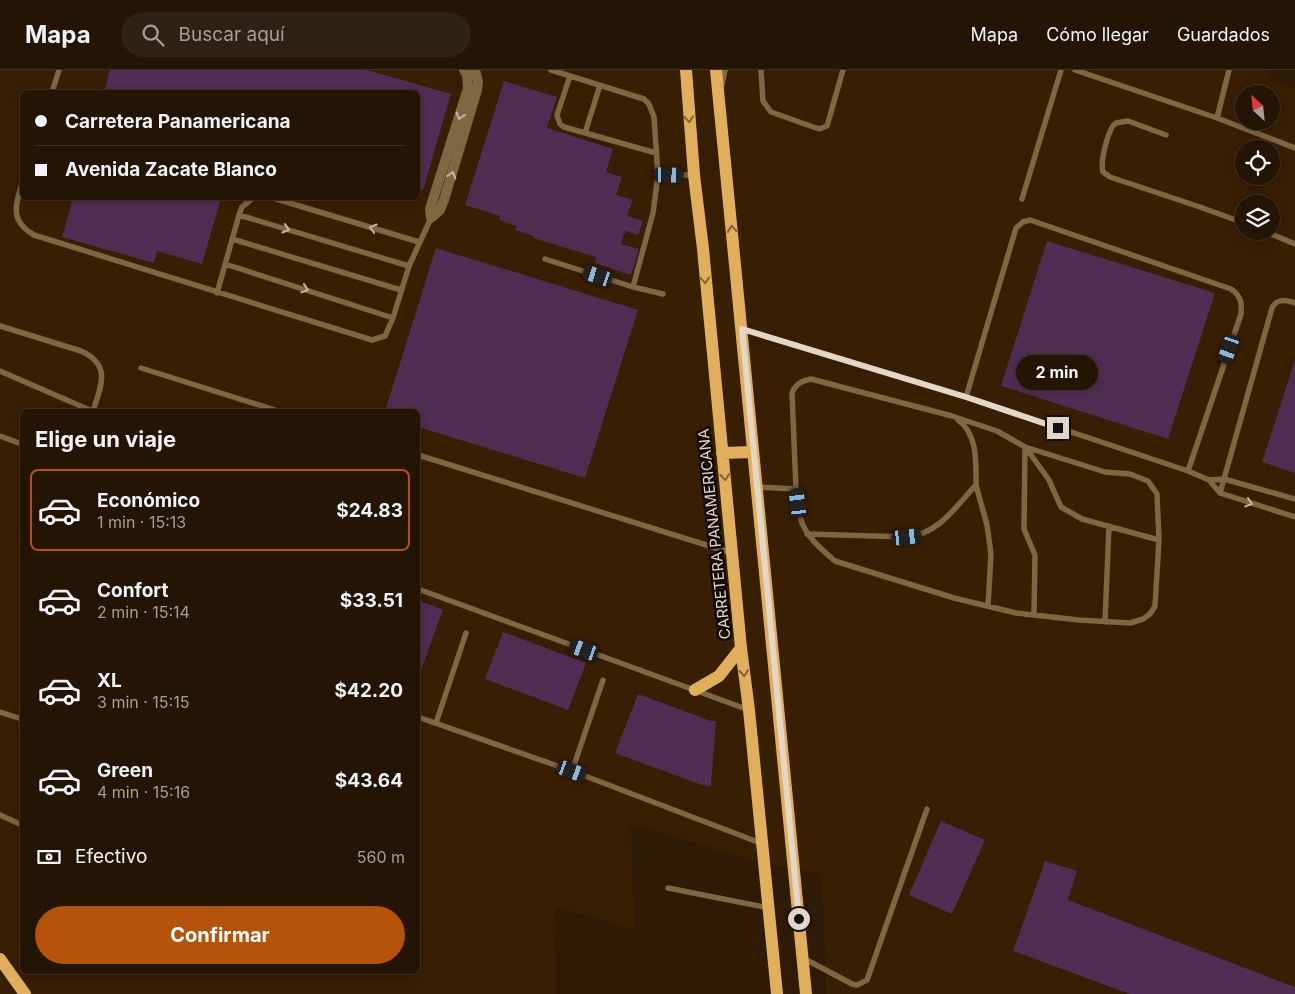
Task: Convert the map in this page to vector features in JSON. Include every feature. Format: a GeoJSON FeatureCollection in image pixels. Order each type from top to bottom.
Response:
{"type":"FeatureCollection","features":[{"type":"Feature","properties":{"kind":"main road","name":"CARRETERA PANAMERICANA"},"geometry":{"type":"LineString","coordinates":[[686,70],[694,175],[777,994]]}},
{"type":"Feature","properties":{"kind":"main road"},"geometry":{"type":"LineString","coordinates":[[716,70],[806,994]]}},
{"type":"Feature","properties":{"kind":"main road"},"geometry":{"type":"LineString","coordinates":[[722,453],[753,452]]}},
{"type":"Feature","properties":{"kind":"main road"},"geometry":{"type":"LineString","coordinates":[[695,690],[719,676],[741,648]]}},
{"type":"Feature","properties":{"kind":"main road"},"geometry":{"type":"LineString","coordinates":[[0,959],[25,994]]}},
{"type":"Feature","properties":{"kind":"street"},"geometry":{"type":"LineString","coordinates":[[431,218],[432,203],[468,88],[467,75],[464,70]]}},
{"type":"Feature","properties":{"kind":"street"},"geometry":{"type":"LineString","coordinates":[[431,218],[440,210],[444,200],[471,112],[478,81],[475,70]]}},
{"type":"Feature","properties":{"kind":"lane"},"geometry":{"type":"LineString","coordinates":[[53,90],[59,70]]}},
{"type":"Feature","properties":{"kind":"lane"},"geometry":{"type":"LineString","coordinates":[[551,70],[644,99],[654,117],[658,175],[654,213],[632,287]]}},
{"type":"Feature","properties":{"kind":"lane"},"geometry":{"type":"LineString","coordinates":[[719,97],[725,70]]}},
{"type":"Feature","properties":{"kind":"lane"},"geometry":{"type":"LineString","coordinates":[[761,70],[763,101],[771,112],[818,129],[827,126],[843,70]]}},
{"type":"Feature","properties":{"kind":"lane"},"geometry":{"type":"LineString","coordinates":[[1022,199],[1061,70]]}},
{"type":"Feature","properties":{"kind":"lane"},"geometry":{"type":"LineString","coordinates":[[1075,70],[1217,118],[1295,148]]}},
{"type":"Feature","properties":{"kind":"lane"},"geometry":{"type":"LineString","coordinates":[[1217,118],[1229,70]]}},
{"type":"Feature","properties":{"kind":"lane"},"geometry":{"type":"LineString","coordinates":[[570,76],[557,115],[558,120],[564,127],[656,153]]}},
{"type":"Feature","properties":{"kind":"lane"},"geometry":{"type":"LineString","coordinates":[[585,133],[600,85]]}},
{"type":"Feature","properties":{"kind":"lane"},"geometry":{"type":"LineString","coordinates":[[1166,135],[1128,121],[1116,123],[1111,129],[1102,165],[1103,172],[1110,177],[1235,220]]}},
{"type":"Feature","properties":{"kind":"lane"},"geometry":{"type":"LineString","coordinates":[[658,175],[694,175]]}},
{"type":"Feature","properties":{"kind":"lane"},"geometry":{"type":"LineString","coordinates":[[20,191],[16,205],[17,217],[25,230],[34,235],[372,340],[385,336],[393,318],[409,266],[431,218]]}},
{"type":"Feature","properties":{"kind":"lane"},"geometry":{"type":"LineString","coordinates":[[217,293],[239,215],[242,207],[251,200]]}},
{"type":"Feature","properties":{"kind":"lane"},"geometry":{"type":"LineString","coordinates":[[280,200],[420,242]]}},
{"type":"Feature","properties":{"kind":"lane"},"geometry":{"type":"LineString","coordinates":[[239,215],[409,266]]}},
{"type":"Feature","properties":{"kind":"lane"},"geometry":{"type":"LineString","coordinates":[[966,397],[1016,228],[1023,222],[1030,220],[1231,289],[1238,294],[1242,306],[1241,314],[1188,471]]}},
{"type":"Feature","properties":{"kind":"lane"},"geometry":{"type":"LineString","coordinates":[[1280,238],[1295,244]]}},
{"type":"Feature","properties":{"kind":"lane"},"geometry":{"type":"LineString","coordinates":[[232,239],[401,290]]}},
{"type":"Feature","properties":{"kind":"lane"},"geometry":{"type":"LineString","coordinates":[[545,259],[632,287],[663,294]]}},
{"type":"Feature","properties":{"kind":"lane"},"geometry":{"type":"LineString","coordinates":[[225,264],[393,318]]}},
{"type":"Feature","properties":{"kind":"lane"},"geometry":{"type":"LineString","coordinates":[[1220,493],[1272,308],[1280,300],[1295,303]]}},
{"type":"Feature","properties":{"kind":"lane"},"geometry":{"type":"LineString","coordinates":[[0,326],[92,356],[102,370],[102,384],[93,409]]}},
{"type":"Feature","properties":{"kind":"lane"},"geometry":{"type":"LineString","coordinates":[[742,329],[966,397],[1188,471],[1209,480],[1220,493],[1295,517]]}},
{"type":"Feature","properties":{"kind":"lane"},"geometry":{"type":"LineString","coordinates":[[141,368],[272,409]]}},
{"type":"Feature","properties":{"kind":"lane"},"geometry":{"type":"LineString","coordinates":[[0,371],[87,409]]}},
{"type":"Feature","properties":{"kind":"lane"},"geometry":{"type":"LineString","coordinates":[[811,379],[952,416],[997,431],[1025,447],[1106,472],[1130,474],[1148,481],[1157,494],[1159,540],[1155,606],[1150,614],[1143,619],[1130,623],[1016,613],[954,598],[835,561],[821,550],[807,534],[800,518],[796,489],[792,392],[794,387],[801,382],[811,379]]}},
{"type":"Feature","properties":{"kind":"lane"},"geometry":{"type":"LineString","coordinates":[[952,416],[961,422],[970,435],[975,451],[976,485],[987,525],[991,554],[988,606]]}},
{"type":"Feature","properties":{"kind":"lane"},"geometry":{"type":"LineString","coordinates":[[0,436],[20,443]]}},
{"type":"Feature","properties":{"kind":"lane"},"geometry":{"type":"LineString","coordinates":[[1025,447],[1048,480],[1061,507],[1082,519],[1159,540]]}},
{"type":"Feature","properties":{"kind":"lane"},"geometry":{"type":"LineString","coordinates":[[1025,447],[1024,529],[1035,555],[1034,615]]}},
{"type":"Feature","properties":{"kind":"lane"},"geometry":{"type":"LineString","coordinates":[[420,456],[732,553]]}},
{"type":"Feature","properties":{"kind":"lane"},"geometry":{"type":"LineString","coordinates":[[1209,480],[1224,479],[1295,499]]}},
{"type":"Feature","properties":{"kind":"lane"},"geometry":{"type":"LineString","coordinates":[[807,534],[920,536],[938,526],[976,485]]}},
{"type":"Feature","properties":{"kind":"lane"},"geometry":{"type":"LineString","coordinates":[[757,487],[796,489]]}},
{"type":"Feature","properties":{"kind":"lane"},"geometry":{"type":"LineString","coordinates":[[1105,622],[1109,526]]}},
{"type":"Feature","properties":{"kind":"lane"},"geometry":{"type":"LineString","coordinates":[[420,590],[749,710]]}},
{"type":"Feature","properties":{"kind":"lane"},"geometry":{"type":"LineString","coordinates":[[436,723],[466,633]]}},
{"type":"Feature","properties":{"kind":"lane"},"geometry":{"type":"LineString","coordinates":[[572,771],[603,680]]}},
{"type":"Feature","properties":{"kind":"lane"},"geometry":{"type":"LineString","coordinates":[[0,712],[20,718]]}},
{"type":"Feature","properties":{"kind":"lane"},"geometry":{"type":"LineString","coordinates":[[420,718],[572,771],[763,844]]}},
{"type":"Feature","properties":{"kind":"lane"},"geometry":{"type":"LineString","coordinates":[[803,958],[852,984],[857,985],[867,980],[927,809]]}},
{"type":"Feature","properties":{"kind":"lane"},"geometry":{"type":"LineString","coordinates":[[0,815],[20,824]]}},
{"type":"Feature","properties":{"kind":"lane"},"geometry":{"type":"LineString","coordinates":[[668,888],[769,908]]}},
{"type":"Feature","properties":{"kind":"shaded area"},"geometry":{"type":"Polygon","coordinates":[[[0,70],[1269,70],[1267,80],[1295,88],[1295,994],[826,994],[822,874],[751,860],[631,824],[634,929],[555,907],[556,994],[0,994],[0,70]]]}},
{"type":"Feature","properties":{"kind":"building"},"geometry":{"type":"Polygon","coordinates":[[[110,70],[367,70],[451,94],[423,190],[420,189],[420,90],[105,90],[110,70]]]}},
{"type":"Feature","properties":{"kind":"building"},"geometry":{"type":"Polygon","coordinates":[[[504,81],[557,97],[547,128],[613,149],[606,172],[622,177],[616,195],[633,200],[627,216],[643,221],[638,235],[625,231],[621,244],[639,249],[631,275],[595,263],[596,257],[533,238],[534,236],[515,230],[517,226],[499,220],[500,216],[465,205],[504,81]]]}},
{"type":"Feature","properties":{"kind":"building"},"geometry":{"type":"Polygon","coordinates":[[[72,200],[220,200],[202,264],[157,251],[154,263],[62,237],[72,200]]]}},
{"type":"Feature","properties":{"kind":"building"},"geometry":{"type":"Polygon","coordinates":[[[1047,241],[1215,293],[1168,439],[1001,386],[1047,241]]]}},
{"type":"Feature","properties":{"kind":"building"},"geometry":{"type":"Polygon","coordinates":[[[436,248],[638,310],[585,478],[420,428],[420,409],[386,409],[436,248]]]}},
{"type":"Feature","properties":{"kind":"building"},"geometry":{"type":"Polygon","coordinates":[[[1295,360],[1295,473],[1262,462],[1295,360]]]}},
{"type":"Feature","properties":{"kind":"building"},"geometry":{"type":"Polygon","coordinates":[[[420,601],[443,610],[420,673],[420,601]]]}},
{"type":"Feature","properties":{"kind":"building"},"geometry":{"type":"Polygon","coordinates":[[[503,632],[586,663],[568,710],[485,679],[503,632]]]}},
{"type":"Feature","properties":{"kind":"building"},"geometry":{"type":"Polygon","coordinates":[[[638,694],[711,721],[716,721],[711,786],[702,785],[615,753],[638,694]]]}},
{"type":"Feature","properties":{"kind":"building"},"geometry":{"type":"Polygon","coordinates":[[[941,821],[985,840],[952,914],[909,895],[941,821]]]}},
{"type":"Feature","properties":{"kind":"building"},"geometry":{"type":"Polygon","coordinates":[[[1045,861],[1077,871],[1068,900],[1295,987],[1295,994],[1130,994],[1013,951],[1045,861]]]}},
{"type":"Feature","properties":{"kind":"route"},"geometry":{"type":"LineString","coordinates":[[799,919],[742,329],[966,397],[1058,428]]}}]}
